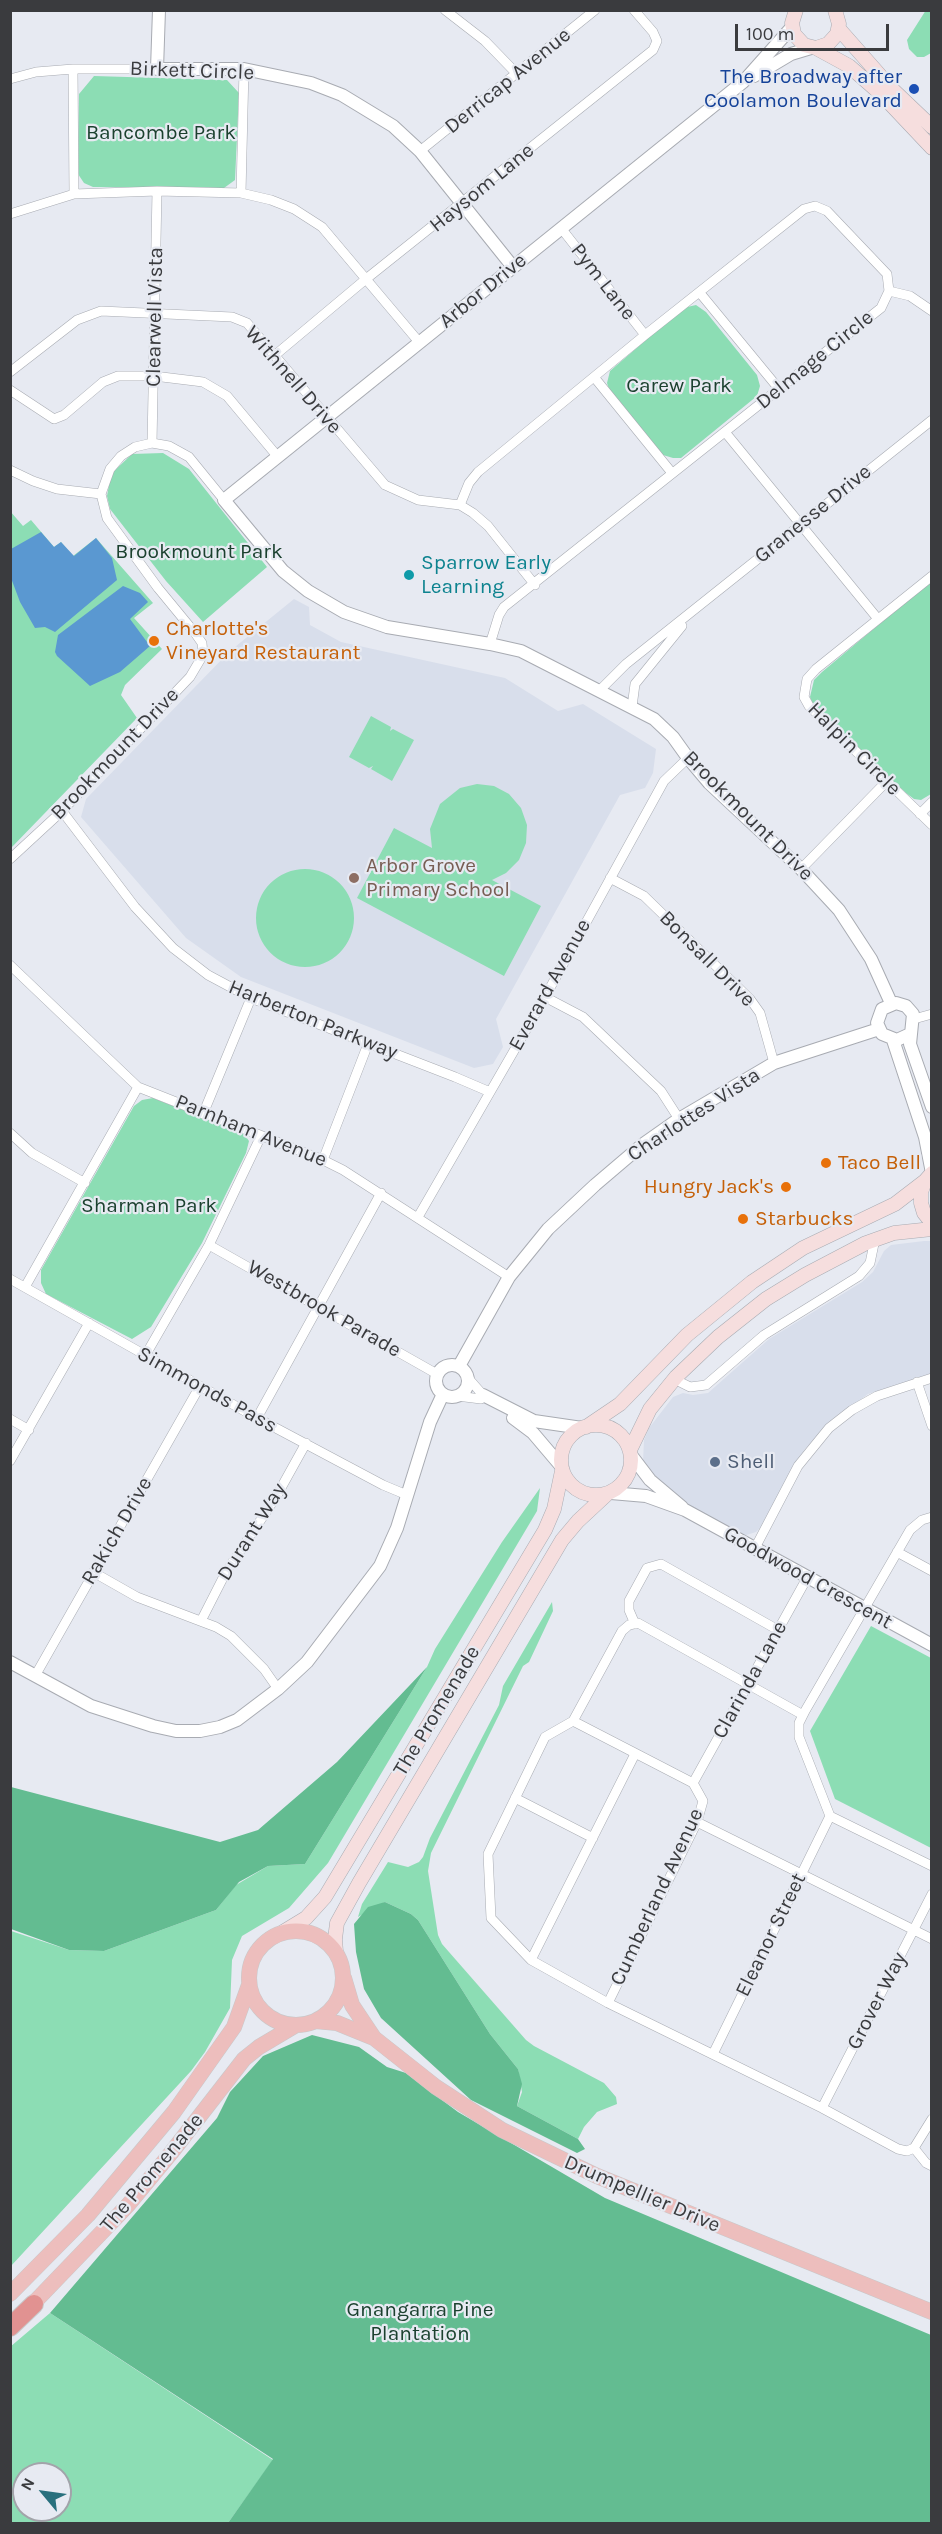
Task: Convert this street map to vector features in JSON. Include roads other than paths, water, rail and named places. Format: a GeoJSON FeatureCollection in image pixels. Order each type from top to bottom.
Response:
{"type":"FeatureCollection","features":[{"type":"Feature","properties":{"kind":"main road"},"geometry":{"type":"LineString","coordinates":[[792,17],[798,41],[849,66],[881,94],[932,148]]}},
{"type":"Feature","properties":{"kind":"main road"},"geometry":{"type":"LineString","coordinates":[[814,48],[834,40],[838,21]]}},
{"type":"Feature","properties":{"kind":"main road"},"geometry":{"type":"LineString","coordinates":[[838,21],[891,88],[932,127]]}},
{"type":"Feature","properties":{"kind":"main road"},"geometry":{"type":"LineString","coordinates":[[929,1176],[921,1203],[924,1213],[932,1222]]}},
{"type":"Feature","properties":{"kind":"main road"},"geometry":{"type":"LineString","coordinates":[[929,1176],[895,1204],[803,1248],[752,1282],[687,1335],[620,1404],[567,1441],[561,1456],[562,1468],[570,1484],[582,1493],[591,1496],[609,1494],[626,1480],[630,1470],[631,1453],[650,1409],[674,1379],[710,1344],[766,1299],[829,1261],[875,1239],[894,1233],[932,1229]]}},
{"type":"Feature","properties":{"kind":"main road"},"geometry":{"type":"LineString","coordinates":[[584,1427],[601,1425],[611,1428],[623,1437],[631,1453]]}},
{"type":"Feature","properties":{"kind":"main road","name":"The Promenade"},"geometry":{"type":"LineString","coordinates":[[283,1932],[306,1918],[325,1898],[544,1530],[554,1509],[562,1468]]}},
{"type":"Feature","properties":{"kind":"main road","name":"The Promenade"},"geometry":{"type":"LineString","coordinates":[[336,1952],[335,1938],[338,1923],[369,1866],[562,1540],[578,1521],[609,1494]]}},
{"type":"Feature","properties":{"kind":"main road"},"geometry":{"type":"LineString","coordinates":[[296,1930],[310,1932],[327,1942],[336,1952],[342,1964],[344,1978],[342,1991],[327,2014],[316,2021],[296,2025],[283,2024],[265,2014],[256,2004],[249,1985],[251,1965],[256,1952],[271,1938],[283,1932],[296,1930]]}},
{"type":"Feature","properties":{"kind":"main road","name":"Drumpellier Drive"},"geometry":{"type":"LineString","coordinates":[[344,1978],[352,2005],[374,2038]]}},
{"type":"Feature","properties":{"kind":"main road","name":"The Promenade"},"geometry":{"type":"LineString","coordinates":[[10,2294],[88,2215],[174,2112],[234,2027],[249,1985]]}},
{"type":"Feature","properties":{"kind":"main road","name":"Drumpellier Drive"},"geometry":{"type":"LineString","coordinates":[[316,2021],[337,2024],[374,2038],[458,2102],[549,2155],[651,2199],[932,2312]]}},
{"type":"Feature","properties":{"kind":"main road","name":"The Promenade"},"geometry":{"type":"LineString","coordinates":[[13,2324],[128,2205],[244,2059],[259,2046],[296,2025]]}},
{"type":"Feature","properties":{"kind":"street"},"geometry":{"type":"LineString","coordinates":[[157,69],[159,10]]}},
{"type":"Feature","properties":{"kind":"street"},"geometry":{"type":"LineString","coordinates":[[445,10],[485,41],[517,74]]}},
{"type":"Feature","properties":{"kind":"street","name":"Derricap Avenue"},"geometry":{"type":"LineString","coordinates":[[420,152],[596,10]]}},
{"type":"Feature","properties":{"kind":"street","name":"Haysom Lane"},"geometry":{"type":"LineString","coordinates":[[274,356],[366,279],[653,50],[657,41],[653,32],[634,10]]}},
{"type":"Feature","properties":{"kind":"street"},"geometry":{"type":"LineString","coordinates":[[838,21],[846,10]]}},
{"type":"Feature","properties":{"kind":"street"},"geometry":{"type":"LineString","coordinates":[[743,82],[792,17]]}},
{"type":"Feature","properties":{"kind":"street"},"geometry":{"type":"LineString","coordinates":[[743,82],[791,54],[814,48]]}},
{"type":"Feature","properties":{"kind":"street"},"geometry":{"type":"LineString","coordinates":[[73,69],[74,194]]}},
{"type":"Feature","properties":{"kind":"street","name":"Birkett Circle"},"geometry":{"type":"LineString","coordinates":[[10,79],[36,72],[73,69],[244,69],[311,83],[342,95],[393,126],[420,152],[513,267]]}},
{"type":"Feature","properties":{"kind":"street"},"geometry":{"type":"LineString","coordinates":[[241,193],[244,69]]}},
{"type":"Feature","properties":{"kind":"street","name":"Arbor Drive"},"geometry":{"type":"LineString","coordinates":[[224,500],[743,82]]}},
{"type":"Feature","properties":{"kind":"street"},"geometry":{"type":"LineString","coordinates":[[10,214],[74,194],[157,191],[241,193],[271,200],[294,209],[322,227],[419,342]]}},
{"type":"Feature","properties":{"kind":"street","name":"Clearwell Vista"},"geometry":{"type":"LineString","coordinates":[[152,443],[157,191]]}},
{"type":"Feature","properties":{"kind":"street","name":"Delmage Circle"},"geometry":{"type":"LineString","coordinates":[[460,506],[472,477],[800,212],[814,206],[827,211],[884,270],[889,279],[889,291],[881,308],[672,473],[535,585],[504,607],[499,615],[490,644]]}},
{"type":"Feature","properties":{"kind":"street","name":"Pym Lane"},"geometry":{"type":"LineString","coordinates":[[561,228],[645,335]]}},
{"type":"Feature","properties":{"kind":"street"},"geometry":{"type":"LineString","coordinates":[[889,291],[910,296],[932,311]]}},
{"type":"Feature","properties":{"kind":"street"},"geometry":{"type":"LineString","coordinates":[[700,292],[779,389]]}},
{"type":"Feature","properties":{"kind":"street","name":"Withnell Drive"},"geometry":{"type":"LineString","coordinates":[[10,372],[77,321],[101,311],[232,317],[247,323],[385,485],[418,500],[460,506],[481,519],[535,585]]}},
{"type":"Feature","properties":{"kind":"street"},"geometry":{"type":"LineString","coordinates":[[10,390],[54,419],[64,415],[103,382],[118,376],[153,376],[203,382],[227,396],[278,457]]}},
{"type":"Feature","properties":{"kind":"street"},"geometry":{"type":"LineString","coordinates":[[594,377],[672,473]]}},
{"type":"Feature","properties":{"kind":"street","name":"Granesse Drive"},"geometry":{"type":"LineString","coordinates":[[599,691],[626,664],[932,420]]}},
{"type":"Feature","properties":{"kind":"street"},"geometry":{"type":"LineString","coordinates":[[725,432],[878,619]]}},
{"type":"Feature","properties":{"kind":"street"},"geometry":{"type":"LineString","coordinates":[[10,471],[33,482],[57,489],[101,494],[105,477],[121,456],[135,447],[152,443]]}},
{"type":"Feature","properties":{"kind":"street","name":"Brookmount Drive"},"geometry":{"type":"LineString","coordinates":[[152,443],[169,446],[189,457],[283,571],[295,582],[327,603],[344,612],[387,627],[521,651],[654,719],[709,783],[801,869],[850,924],[871,960],[891,1003]]}},
{"type":"Feature","properties":{"kind":"street","name":"Brookmount Drive"},"geometry":{"type":"LineString","coordinates":[[10,859],[62,811],[190,677],[203,655],[202,643],[195,633],[111,525],[104,510],[101,494]]}},
{"type":"Feature","properties":{"kind":"street","name":"Halpin Circle"},"geometry":{"type":"LineString","coordinates":[[932,576],[811,674],[805,686],[804,697],[809,706],[932,825]]}},
{"type":"Feature","properties":{"kind":"street","name":"Granesse Drive"},"geometry":{"type":"LineString","coordinates":[[632,707],[635,684],[642,673],[695,610]]}},
{"type":"Feature","properties":{"kind":"street","name":"Everard Avenue"},"geometry":{"type":"LineString","coordinates":[[418,1217],[545,997],[664,781],[688,758]]}},
{"type":"Feature","properties":{"kind":"street"},"geometry":{"type":"LineString","coordinates":[[801,869],[886,782]]}},
{"type":"Feature","properties":{"kind":"street"},"geometry":{"type":"LineString","coordinates":[[920,814],[932,802]]}},
{"type":"Feature","properties":{"kind":"street","name":"Harberton Parkway"},"geometry":{"type":"LineString","coordinates":[[62,811],[135,907],[173,948],[207,975],[250,998],[490,1092]]}},
{"type":"Feature","properties":{"kind":"street","name":"Bonsall Drive"},"geometry":{"type":"LineString","coordinates":[[610,878],[644,896],[750,999],[760,1013],[774,1063]]}},
{"type":"Feature","properties":{"kind":"street","name":"Parnham Avenue"},"geometry":{"type":"LineString","coordinates":[[10,964],[138,1087],[174,1099],[203,1114],[323,1160],[381,1193],[509,1277]]}},
{"type":"Feature","properties":{"kind":"street"},"geometry":{"type":"LineString","coordinates":[[545,997],[583,1017],[661,1091],[679,1119]]}},
{"type":"Feature","properties":{"kind":"street"},"geometry":{"type":"LineString","coordinates":[[203,1114],[250,998]]}},
{"type":"Feature","properties":{"kind":"street"},"geometry":{"type":"LineString","coordinates":[[910,1034],[902,1039],[893,1040],[882,1034],[879,1029],[879,1013],[891,1003],[906,1006],[914,1019],[910,1034],[912,1050],[932,1107]]}},
{"type":"Feature","properties":{"kind":"street"},"geometry":{"type":"LineString","coordinates":[[914,1019],[932,1014]]}},
{"type":"Feature","properties":{"kind":"street","name":"Charlottes Vista"},"geometry":{"type":"LineString","coordinates":[[459,1366],[509,1277],[548,1229],[642,1144],[679,1119],[774,1063],[879,1029]]}},
{"type":"Feature","properties":{"kind":"street"},"geometry":{"type":"LineString","coordinates":[[893,1040],[925,1137],[929,1176]]}},
{"type":"Feature","properties":{"kind":"street"},"geometry":{"type":"LineString","coordinates":[[323,1160],[368,1044]]}},
{"type":"Feature","properties":{"kind":"street"},"geometry":{"type":"LineString","coordinates":[[25,1287],[138,1087]]}},
{"type":"Feature","properties":{"kind":"street"},"geometry":{"type":"LineString","coordinates":[[10,1133],[32,1153],[85,1183]]}},
{"type":"Feature","properties":{"kind":"street"},"geometry":{"type":"LineString","coordinates":[[146,1356],[209,1245],[261,1136]]}},
{"type":"Feature","properties":{"kind":"street"},"geometry":{"type":"LineString","coordinates":[[257,1418],[381,1193]]}},
{"type":"Feature","properties":{"kind":"street"},"geometry":{"type":"LineString","coordinates":[[674,1379],[690,1387],[706,1385],[764,1335],[859,1276],[870,1263],[875,1239]]}},
{"type":"Feature","properties":{"kind":"street","name":"Westbrook Parade"},"geometry":{"type":"LineString","coordinates":[[209,1245],[319,1305],[437,1374]]}},
{"type":"Feature","properties":{"kind":"street","name":"Simmonds Pass"},"geometry":{"type":"LineString","coordinates":[[10,1279],[257,1418],[387,1487],[407,1495]]}},
{"type":"Feature","properties":{"kind":"street"},"geometry":{"type":"LineString","coordinates":[[10,1461],[89,1323]]}},
{"type":"Feature","properties":{"kind":"street"},"geometry":{"type":"LineString","coordinates":[[562,1468],[525,1426],[482,1397],[459,1366],[446,1366],[437,1374],[437,1385],[443,1394],[482,1397],[534,1421],[584,1427]]}},
{"type":"Feature","properties":{"kind":"street"},"geometry":{"type":"LineString","coordinates":[[457,1396],[465,1391],[468,1378]]}},
{"type":"Feature","properties":{"kind":"street"},"geometry":{"type":"LineString","coordinates":[[755,1548],[798,1466],[829,1428],[852,1410],[877,1396],[932,1378]]}},
{"type":"Feature","properties":{"kind":"street"},"geometry":{"type":"LineString","coordinates":[[917,1382],[932,1426]]}},
{"type":"Feature","properties":{"kind":"street","name":"Rakich Drive"},"geometry":{"type":"LineString","coordinates":[[35,1676],[200,1386]]}},
{"type":"Feature","properties":{"kind":"street"},"geometry":{"type":"LineString","coordinates":[[10,1662],[91,1706],[176,1731],[200,1731],[220,1727],[237,1720],[278,1689],[307,1662],[380,1566],[397,1528],[430,1422],[443,1394]]}},
{"type":"Feature","properties":{"kind":"street"},"geometry":{"type":"LineString","coordinates":[[10,1419],[29,1430]]}},
{"type":"Feature","properties":{"kind":"street","name":"Durant Way"},"geometry":{"type":"LineString","coordinates":[[201,1621],[226,1572],[276,1497],[306,1443]]}},
{"type":"Feature","properties":{"kind":"street","name":"Goodwood Crescent"},"geometry":{"type":"LineString","coordinates":[[631,1453],[650,1480],[685,1510]]}},
{"type":"Feature","properties":{"kind":"street","name":"Goodwood Crescent"},"geometry":{"type":"LineString","coordinates":[[609,1494],[646,1496],[685,1510],[932,1645]]}},
{"type":"Feature","properties":{"kind":"street"},"geometry":{"type":"LineString","coordinates":[[932,1517],[922,1520],[910,1530],[799,1723],[799,1737],[830,1816],[932,1866]]}},
{"type":"Feature","properties":{"kind":"street"},"geometry":{"type":"LineString","coordinates":[[897,1552],[932,1571]]}},
{"type":"Feature","properties":{"kind":"street"},"geometry":{"type":"LineString","coordinates":[[778,1630],[661,1564],[646,1568],[629,1601],[635,1624],[638,1623],[803,1716]]}},
{"type":"Feature","properties":{"kind":"street"},"geometry":{"type":"LineString","coordinates":[[93,1572],[137,1597],[201,1621],[231,1636],[264,1669],[278,1689]]}},
{"type":"Feature","properties":{"kind":"street","name":"Clarinda Lane"},"geometry":{"type":"LineString","coordinates":[[693,1783],[807,1578]]}},
{"type":"Feature","properties":{"kind":"street","name":"Cumberland Avenue"},"geometry":{"type":"LineString","coordinates":[[635,1624],[622,1631],[573,1720],[545,1737],[515,1798],[488,1854],[491,1917],[531,1960],[608,2003],[822,2108],[898,2149],[907,2151],[917,2145]]}},
{"type":"Feature","properties":{"kind":"street","name":"Cumberland Avenue"},"geometry":{"type":"LineString","coordinates":[[573,1720],[693,1783],[703,1801],[697,1822],[608,2003]]}},
{"type":"Feature","properties":{"kind":"street"},"geometry":{"type":"LineString","coordinates":[[531,1960],[635,1754]]}},
{"type":"Feature","properties":{"kind":"street"},"geometry":{"type":"LineString","coordinates":[[515,1798],[593,1838]]}},
{"type":"Feature","properties":{"kind":"street","name":"Eleanor Street"},"geometry":{"type":"LineString","coordinates":[[713,2054],[830,1816]]}},
{"type":"Feature","properties":{"kind":"street"},"geometry":{"type":"LineString","coordinates":[[697,1822],[932,1939]]}},
{"type":"Feature","properties":{"kind":"street","name":"Grover Way"},"geometry":{"type":"LineString","coordinates":[[822,2108],[932,1894]]}},
{"type":"Feature","properties":{"kind":"street"},"geometry":{"type":"LineString","coordinates":[[932,2119],[917,2145],[926,2163],[932,2166]]}},
{"type":"Feature","properties":{"kind":"water"},"geometry":{"type":"Polygon","coordinates":[[[41,532],[54,547],[61,542],[74,556],[96,538],[112,558],[117,580],[55,632],[45,627],[35,628],[20,602],[11,578],[11,549],[41,532]]]}},
{"type":"Feature","properties":{"kind":"water"},"geometry":{"type":"Polygon","coordinates":[[[123,586],[140,593],[148,602],[130,619],[150,646],[120,672],[90,686],[57,656],[55,652],[58,635],[123,586]]]}},
{"type":"Feature","properties":{"kind":"place","name":"The Broadway after Coolamon Boulevard"},"geometry":{"type":"Point","coordinates":[914,89]}},
{"type":"Feature","properties":{"kind":"place","name":"Sparrow Early Learning"},"geometry":{"type":"Point","coordinates":[409,575]}},
{"type":"Feature","properties":{"kind":"place","name":"Charlotte's Vineyard Restaurant"},"geometry":{"type":"Point","coordinates":[154,641]}},
{"type":"Feature","properties":{"kind":"place","name":"Arbor Grove Primary School"},"geometry":{"type":"Point","coordinates":[354,878]}},
{"type":"Feature","properties":{"kind":"place","name":"Taco Bell"},"geometry":{"type":"Point","coordinates":[826,1163]}},
{"type":"Feature","properties":{"kind":"place","name":"Hungry Jack's"},"geometry":{"type":"Point","coordinates":[786,1187]}},
{"type":"Feature","properties":{"kind":"place","name":"Starbucks"},"geometry":{"type":"Point","coordinates":[743,1219]}},
{"type":"Feature","properties":{"kind":"place","name":"Shell"},"geometry":{"type":"Point","coordinates":[715,1462]}},
{"type":"Feature","properties":{"kind":"park label","name":"Bancombe Park"},"geometry":{"type":"Point","coordinates":[161,133]}},
{"type":"Feature","properties":{"kind":"park label","name":"Carew Park"},"geometry":{"type":"Point","coordinates":[679,386]}},
{"type":"Feature","properties":{"kind":"park label","name":"Brookmount Park"},"geometry":{"type":"Point","coordinates":[199,552]}},
{"type":"Feature","properties":{"kind":"park label","name":"Sharman Park"},"geometry":{"type":"Point","coordinates":[149,1206]}},
{"type":"Feature","properties":{"kind":"park label","name":"Gnangarra Pine Plantation"},"geometry":{"type":"Point","coordinates":[420,2322]}}]}
